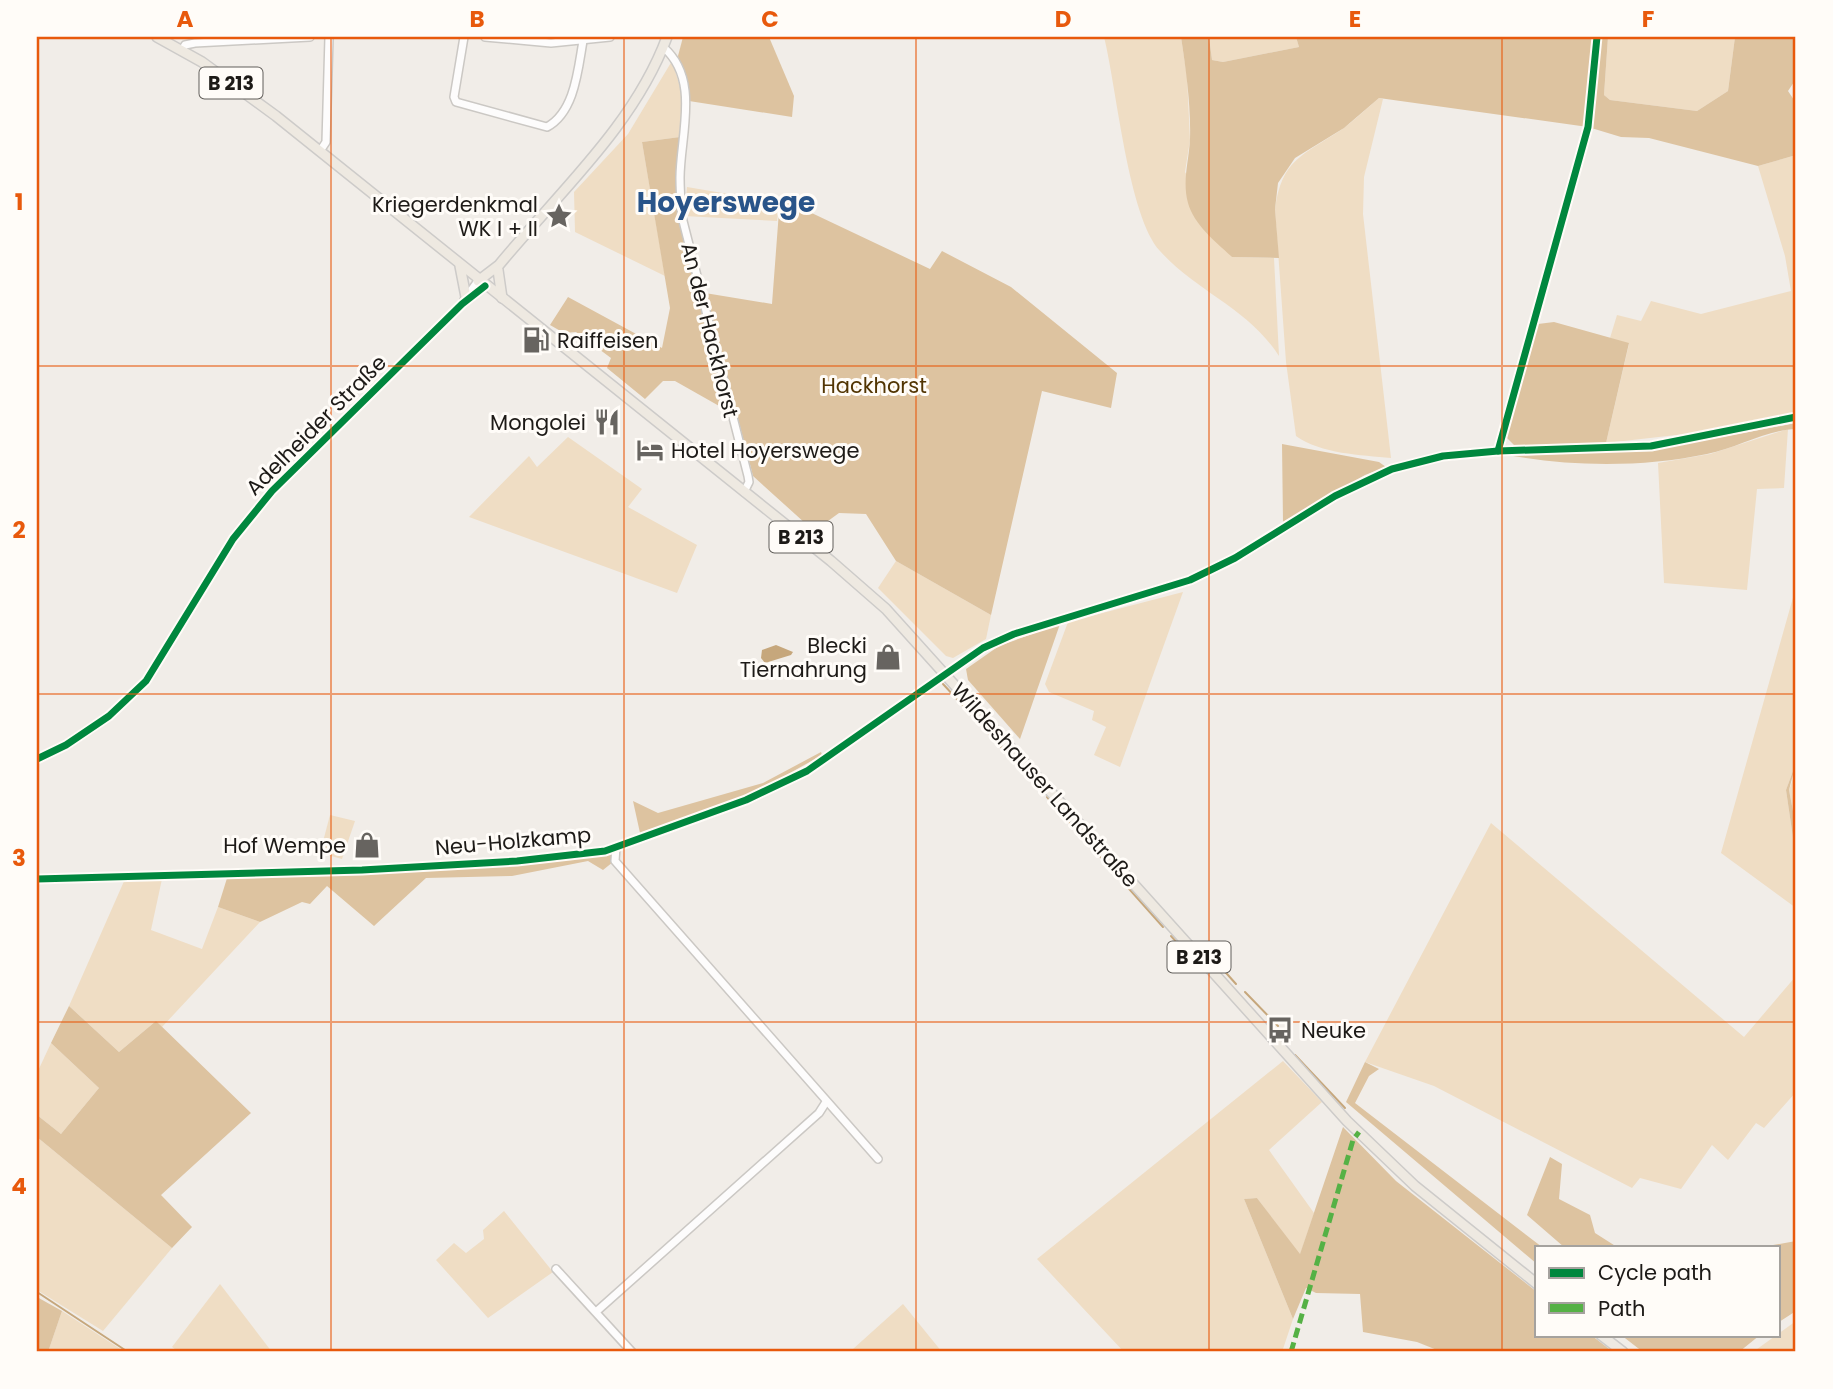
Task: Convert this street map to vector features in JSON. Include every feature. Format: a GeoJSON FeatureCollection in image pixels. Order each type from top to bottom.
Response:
{"type":"FeatureCollection","features":[{"type":"Feature","properties":{"kind":"main road","name":"Wildeshauser Landstraße"},"geometry":{"type":"LineString","coordinates":[[158,37],[182,50],[276,116],[886,609],[1340,1114],[1415,1186],[1535,1282]]}},
{"type":"Feature","properties":{"kind":"main road"},"geometry":{"type":"LineString","coordinates":[[482,283],[607,139],[648,77],[665,42]]}},
{"type":"Feature","properties":{"kind":"main road"},"geometry":{"type":"LineString","coordinates":[[460,266],[464,300]]}},
{"type":"Feature","properties":{"kind":"main road"},"geometry":{"type":"LineString","coordinates":[[498,267],[502,298]]}},
{"type":"Feature","properties":{"kind":"main road"},"geometry":{"type":"LineString","coordinates":[[1602,1336],[1623,1352]]}},
{"type":"Feature","properties":{"kind":"street"},"geometry":{"type":"LineString","coordinates":[[182,50],[185,45],[195,43],[310,37]]}},
{"type":"Feature","properties":{"kind":"street"},"geometry":{"type":"LineString","coordinates":[[320,151],[326,142],[329,37]]}},
{"type":"Feature","properties":{"kind":"street"},"geometry":{"type":"LineString","coordinates":[[464,37],[454,97],[456,102],[547,127],[556,123],[575,88],[583,41]]}},
{"type":"Feature","properties":{"kind":"street"},"geometry":{"type":"LineString","coordinates":[[485,37],[551,43],[610,37]]}},
{"type":"Feature","properties":{"kind":"street","name":"An der Hackhorst"},"geometry":{"type":"LineString","coordinates":[[665,42],[676,61],[687,103],[680,178],[681,217],[748,476],[749,482],[744,492]]}},
{"type":"Feature","properties":{"kind":"street","name":"Adelheider Straße"},"geometry":{"type":"LineString","coordinates":[[37,759],[66,745],[109,716],[146,681],[233,539],[272,491],[482,283]]}},
{"type":"Feature","properties":{"kind":"street","name":"Neu-Holzkamp"},"geometry":{"type":"LineString","coordinates":[[37,879],[465,864],[576,855],[616,847],[746,800],[807,771],[983,648],[1014,634],[1190,580],[1236,558],[1335,496],[1392,469],[1443,456],[1498,451],[1651,446],[1796,416]]}},
{"type":"Feature","properties":{"kind":"street","name":"Neu-Holzkamp"},"geometry":{"type":"LineString","coordinates":[[616,847],[615,861],[878,1159]]}},
{"type":"Feature","properties":{"kind":"street"},"geometry":{"type":"LineString","coordinates":[[597,1311],[819,1113],[826,1102]]}},
{"type":"Feature","properties":{"kind":"street"},"geometry":{"type":"LineString","coordinates":[[556,1269],[632,1352]]}},
{"type":"Feature","properties":{"kind":"shaded area"},"geometry":{"type":"Polygon","coordinates":[[[1104,37],[1181,37],[1187,77],[1190,140],[1185,172],[1232,257],[1274,258],[1279,356],[1253,325],[1174,265],[1160,251],[1149,234],[1132,182],[1104,37]]]}},
{"type":"Feature","properties":{"kind":"shaded area"},"geometry":{"type":"Polygon","coordinates":[[[1209,37],[1296,37],[1299,47],[1223,62],[1212,60],[1209,37]]]}},
{"type":"Feature","properties":{"kind":"shaded area"},"geometry":{"type":"Polygon","coordinates":[[[1608,37],[1735,37],[1728,91],[1697,111],[1610,100],[1604,95],[1608,37]]]}},
{"type":"Feature","properties":{"kind":"shaded area"},"geometry":{"type":"Polygon","coordinates":[[[672,61],[685,103],[680,137],[642,142],[665,276],[575,232],[574,192],[628,134],[672,61]]]}},
{"type":"Feature","properties":{"kind":"shaded area"},"geometry":{"type":"Polygon","coordinates":[[[1379,98],[1383,99],[1364,177],[1363,214],[1391,458],[1329,450],[1296,436],[1286,362],[1275,209],[1282,180],[1296,160],[1346,126],[1379,98]]]}},
{"type":"Feature","properties":{"kind":"shaded area"},"geometry":{"type":"Polygon","coordinates":[[[1796,155],[1796,412],[1694,433],[1606,443],[1629,344],[1610,338],[1617,315],[1641,321],[1651,301],[1701,314],[1791,291],[1785,256],[1758,166],[1796,155]]]}},
{"type":"Feature","properties":{"kind":"shaded area"},"geometry":{"type":"Polygon","coordinates":[[[687,187],[752,198],[780,198],[777,221],[684,216],[687,187]]]}},
{"type":"Feature","properties":{"kind":"shaded area"},"geometry":{"type":"Polygon","coordinates":[[[1788,429],[1784,488],[1757,489],[1747,590],[1664,583],[1658,463],[1710,454],[1788,429]]]}},
{"type":"Feature","properties":{"kind":"shaded area"},"geometry":{"type":"Polygon","coordinates":[[[568,437],[642,489],[628,507],[697,545],[677,593],[469,517],[529,456],[537,467],[568,437]]]}},
{"type":"Feature","properties":{"kind":"shaded area"},"geometry":{"type":"Polygon","coordinates":[[[896,561],[991,615],[986,639],[953,658],[946,656],[878,588],[896,561]]]}},
{"type":"Feature","properties":{"kind":"shaded area"},"geometry":{"type":"Polygon","coordinates":[[[1183,592],[1120,767],[1094,755],[1106,727],[1092,720],[1094,711],[1049,692],[1045,684],[1068,622],[1183,592]]]}},
{"type":"Feature","properties":{"kind":"shaded area"},"geometry":{"type":"Polygon","coordinates":[[[1794,594],[1796,763],[1786,790],[1796,858],[1796,908],[1721,853],[1794,594]]]}},
{"type":"Feature","properties":{"kind":"shaded area"},"geometry":{"type":"Polygon","coordinates":[[[776,645],[793,652],[765,663],[761,658],[762,650],[776,645]]]}},
{"type":"Feature","properties":{"kind":"shaded area"},"geometry":{"type":"Polygon","coordinates":[[[1796,771],[1796,827],[1789,790],[1796,771]]]}},
{"type":"Feature","properties":{"kind":"shaded area"},"geometry":{"type":"Polygon","coordinates":[[[330,815],[355,821],[342,859],[320,853],[330,815]]]}},
{"type":"Feature","properties":{"kind":"shaded area"},"geometry":{"type":"Polygon","coordinates":[[[1491,823],[1744,1037],[1796,976],[1796,1092],[1764,1128],[1756,1123],[1728,1160],[1712,1145],[1681,1189],[1640,1178],[1632,1188],[1434,1086],[1365,1062],[1491,823]]]}},
{"type":"Feature","properties":{"kind":"shaded area"},"geometry":{"type":"Polygon","coordinates":[[[125,879],[162,879],[151,930],[202,949],[218,907],[260,922],[162,1027],[156,1021],[119,1052],[69,1006],[125,879]]]}},
{"type":"Feature","properties":{"kind":"shaded area"},"geometry":{"type":"Polygon","coordinates":[[[51,1043],[99,1088],[61,1134],[37,1115],[37,1073],[51,1043]]]}},
{"type":"Feature","properties":{"kind":"shaded area"},"geometry":{"type":"Polygon","coordinates":[[[1283,1061],[1322,1102],[1269,1150],[1314,1213],[1300,1255],[1257,1198],[1244,1199],[1293,1319],[1282,1352],[1124,1352],[1037,1259],[1283,1061]]]}},
{"type":"Feature","properties":{"kind":"shaded area"},"geometry":{"type":"Polygon","coordinates":[[[37,1137],[172,1248],[103,1331],[37,1290],[37,1137]]]}},
{"type":"Feature","properties":{"kind":"shaded area"},"geometry":{"type":"Polygon","coordinates":[[[504,1211],[553,1272],[488,1318],[436,1260],[454,1243],[466,1253],[484,1239],[483,1230],[504,1211]]]}},
{"type":"Feature","properties":{"kind":"shaded area"},"geometry":{"type":"Polygon","coordinates":[[[220,1284],[272,1352],[179,1352],[172,1347],[220,1284]]]}},
{"type":"Feature","properties":{"kind":"shaded area"},"geometry":{"type":"Polygon","coordinates":[[[903,1304],[942,1352],[856,1352],[853,1349],[903,1304]]]}},
{"type":"Feature","properties":{"kind":"shaded area"},"geometry":{"type":"Polygon","coordinates":[[[62,1311],[125,1352],[48,1352],[62,1311]]]}},
{"type":"Feature","properties":{"kind":"shaded area"},"geometry":{"type":"Polygon","coordinates":[[[1796,1321],[1796,1352],[1753,1352],[1775,1336],[1780,1336],[1780,1333],[1796,1321]]]}},
{"type":"Feature","properties":{"kind":"green space"},"geometry":{"type":"Polygon","coordinates":[[[683,37],[769,37],[794,96],[792,117],[689,101],[678,56],[683,37]]]}},
{"type":"Feature","properties":{"kind":"green space"},"geometry":{"type":"Polygon","coordinates":[[[1181,37],[1209,37],[1212,60],[1223,62],[1299,47],[1296,37],[1608,37],[1604,95],[1610,100],[1697,111],[1728,91],[1735,37],[1796,37],[1796,79],[1788,91],[1796,103],[1796,155],[1758,166],[1649,138],[1621,137],[1588,127],[1379,98],[1344,128],[1295,158],[1278,183],[1275,209],[1279,258],[1232,257],[1200,226],[1186,195],[1190,113],[1181,37]]]}},
{"type":"Feature","properties":{"kind":"green space"},"geometry":{"type":"Polygon","coordinates":[[[680,137],[678,218],[728,411],[675,381],[663,381],[645,399],[607,368],[611,358],[576,332],[564,333],[550,325],[568,297],[662,348],[670,308],[642,142],[680,137]]]}},
{"type":"Feature","properties":{"kind":"green space","name":"Hackhorst"},"geometry":{"type":"Polygon","coordinates":[[[780,198],[930,269],[942,251],[1011,287],[1117,373],[1111,408],[1042,391],[991,615],[896,561],[866,514],[839,513],[828,521],[827,543],[753,476],[705,293],[772,304],[780,198]]]}},
{"type":"Feature","properties":{"kind":"green space"},"geometry":{"type":"Polygon","coordinates":[[[1554,322],[1629,343],[1606,443],[1515,446],[1506,437],[1538,324],[1554,322]]]}},
{"type":"Feature","properties":{"kind":"green space"},"geometry":{"type":"Polygon","coordinates":[[[1796,423],[1796,429],[1774,432],[1718,451],[1659,461],[1586,464],[1513,456],[1653,450],[1796,423]]]}},
{"type":"Feature","properties":{"kind":"green space"},"geometry":{"type":"Polygon","coordinates":[[[1282,444],[1379,462],[1386,467],[1365,475],[1283,522],[1282,444]]]}},
{"type":"Feature","properties":{"kind":"green space"},"geometry":{"type":"Polygon","coordinates":[[[1060,624],[1020,739],[968,680],[966,669],[999,646],[1060,624]]]}},
{"type":"Feature","properties":{"kind":"green space"},"geometry":{"type":"Polygon","coordinates":[[[821,752],[822,755],[760,790],[640,833],[633,801],[658,813],[763,783],[821,752]]]}},
{"type":"Feature","properties":{"kind":"green space"},"geometry":{"type":"Polygon","coordinates":[[[1796,763],[1789,790],[1796,827],[1796,858],[1786,790],[1796,763]]]}},
{"type":"Feature","properties":{"kind":"green space"},"geometry":{"type":"Polygon","coordinates":[[[610,852],[613,862],[603,870],[588,861],[512,876],[426,878],[374,926],[327,886],[310,904],[302,902],[260,922],[218,907],[228,875],[515,864],[610,852]]]}},
{"type":"Feature","properties":{"kind":"green space"},"geometry":{"type":"Polygon","coordinates":[[[69,1006],[119,1052],[156,1021],[251,1113],[161,1195],[192,1227],[172,1248],[37,1137],[37,1115],[61,1134],[99,1088],[51,1043],[69,1006]]]}},
{"type":"Feature","properties":{"kind":"green space"},"geometry":{"type":"Polygon","coordinates":[[[1365,1062],[1379,1069],[1369,1076],[1355,1103],[1541,1246],[1535,1246],[1535,1262],[1346,1102],[1365,1062]]]}},
{"type":"Feature","properties":{"kind":"green space"},"geometry":{"type":"Polygon","coordinates":[[[1343,1127],[1396,1181],[1535,1290],[1535,1336],[1592,1336],[1613,1352],[1442,1352],[1417,1342],[1363,1332],[1360,1294],[1316,1293],[1306,1288],[1293,1319],[1244,1199],[1257,1198],[1300,1254],[1343,1127]]]}},
{"type":"Feature","properties":{"kind":"green space"},"geometry":{"type":"Polygon","coordinates":[[[1550,1157],[1562,1164],[1559,1199],[1590,1215],[1595,1233],[1615,1246],[1563,1246],[1527,1215],[1550,1157]]]}},
{"type":"Feature","properties":{"kind":"green space"},"geometry":{"type":"Polygon","coordinates":[[[1796,1241],[1796,1311],[1780,1321],[1780,1246],[1768,1246],[1796,1241]]]}},
{"type":"Feature","properties":{"kind":"green space"},"geometry":{"type":"Polygon","coordinates":[[[37,1297],[62,1311],[48,1352],[37,1352],[37,1297]]]}},
{"type":"Feature","properties":{"kind":"green space"},"geometry":{"type":"Polygon","coordinates":[[[1622,1336],[1759,1336],[1739,1352],[1643,1352],[1622,1336]]]}},
{"type":"Feature","properties":{"kind":"waterway"},"geometry":{"type":"LineString","coordinates":[[943,684],[1013,760]]}},
{"type":"Feature","properties":{"kind":"waterway"},"geometry":{"type":"LineString","coordinates":[[1018,764],[1043,793]]}},
{"type":"Feature","properties":{"kind":"waterway"},"geometry":{"type":"LineString","coordinates":[[1047,797],[1094,850]]}},
{"type":"Feature","properties":{"kind":"waterway"},"geometry":{"type":"LineString","coordinates":[[1099,855],[1163,927]]}},
{"type":"Feature","properties":{"kind":"waterway"},"geometry":{"type":"LineString","coordinates":[[1171,936],[1192,959]]}},
{"type":"Feature","properties":{"kind":"waterway"},"geometry":{"type":"LineString","coordinates":[[1210,955],[1236,984]]}},
{"type":"Feature","properties":{"kind":"waterway"},"geometry":{"type":"LineString","coordinates":[[1245,992],[1278,1026]]}},
{"type":"Feature","properties":{"kind":"waterway"},"geometry":{"type":"LineString","coordinates":[[1295,1055],[1345,1108]]}},
{"type":"Feature","properties":{"kind":"waterway"},"geometry":{"type":"LineString","coordinates":[[37,1292],[128,1352]]}},
{"type":"Feature","properties":{"kind":"marked path"},"geometry":{"type":"LineString","coordinates":[[1291,1352],[1353,1140],[1359,1132]]}},
{"type":"Feature","properties":{"kind":"cycle path"},"geometry":{"type":"LineString","coordinates":[[1498,451],[1588,127],[1597,37]]}},
{"type":"Feature","properties":{"kind":"cycle path"},"geometry":{"type":"LineString","coordinates":[[37,759],[66,745],[109,716],[146,681],[233,539],[272,491],[462,304],[485,286]]}},
{"type":"Feature","properties":{"kind":"cycle path"},"geometry":{"type":"LineString","coordinates":[[37,879],[362,870],[517,861],[605,851],[746,800],[807,771],[983,648],[1014,634],[1190,580],[1235,558],[1335,496],[1392,469],[1443,456],[1498,451],[1651,446],[1796,417]]}},
{"type":"Feature","properties":{"kind":"place","name":"Kriegerdenkmal WK I + II"},"geometry":{"type":"Point","coordinates":[559,216]}},
{"type":"Feature","properties":{"kind":"place","name":"Raiffeisen"},"geometry":{"type":"Point","coordinates":[536,340]}},
{"type":"Feature","properties":{"kind":"place","name":"Mongolei"},"geometry":{"type":"Point","coordinates":[607,422]}},
{"type":"Feature","properties":{"kind":"place","name":"Hotel Hoyerswege"},"geometry":{"type":"Point","coordinates":[650,450]}},
{"type":"Feature","properties":{"kind":"place","name":"Blecki Tiernahrung"},"geometry":{"type":"Point","coordinates":[888,657]}},
{"type":"Feature","properties":{"kind":"place","name":"Hof Wempe"},"geometry":{"type":"Point","coordinates":[367,845]}},
{"type":"Feature","properties":{"kind":"place","name":"Neuke"},"geometry":{"type":"Point","coordinates":[1280,1030]}},
{"type":"Feature","properties":{"kind":"district","name":"Hoyerswege"},"geometry":{"type":"Point","coordinates":[726,202]}}]}
